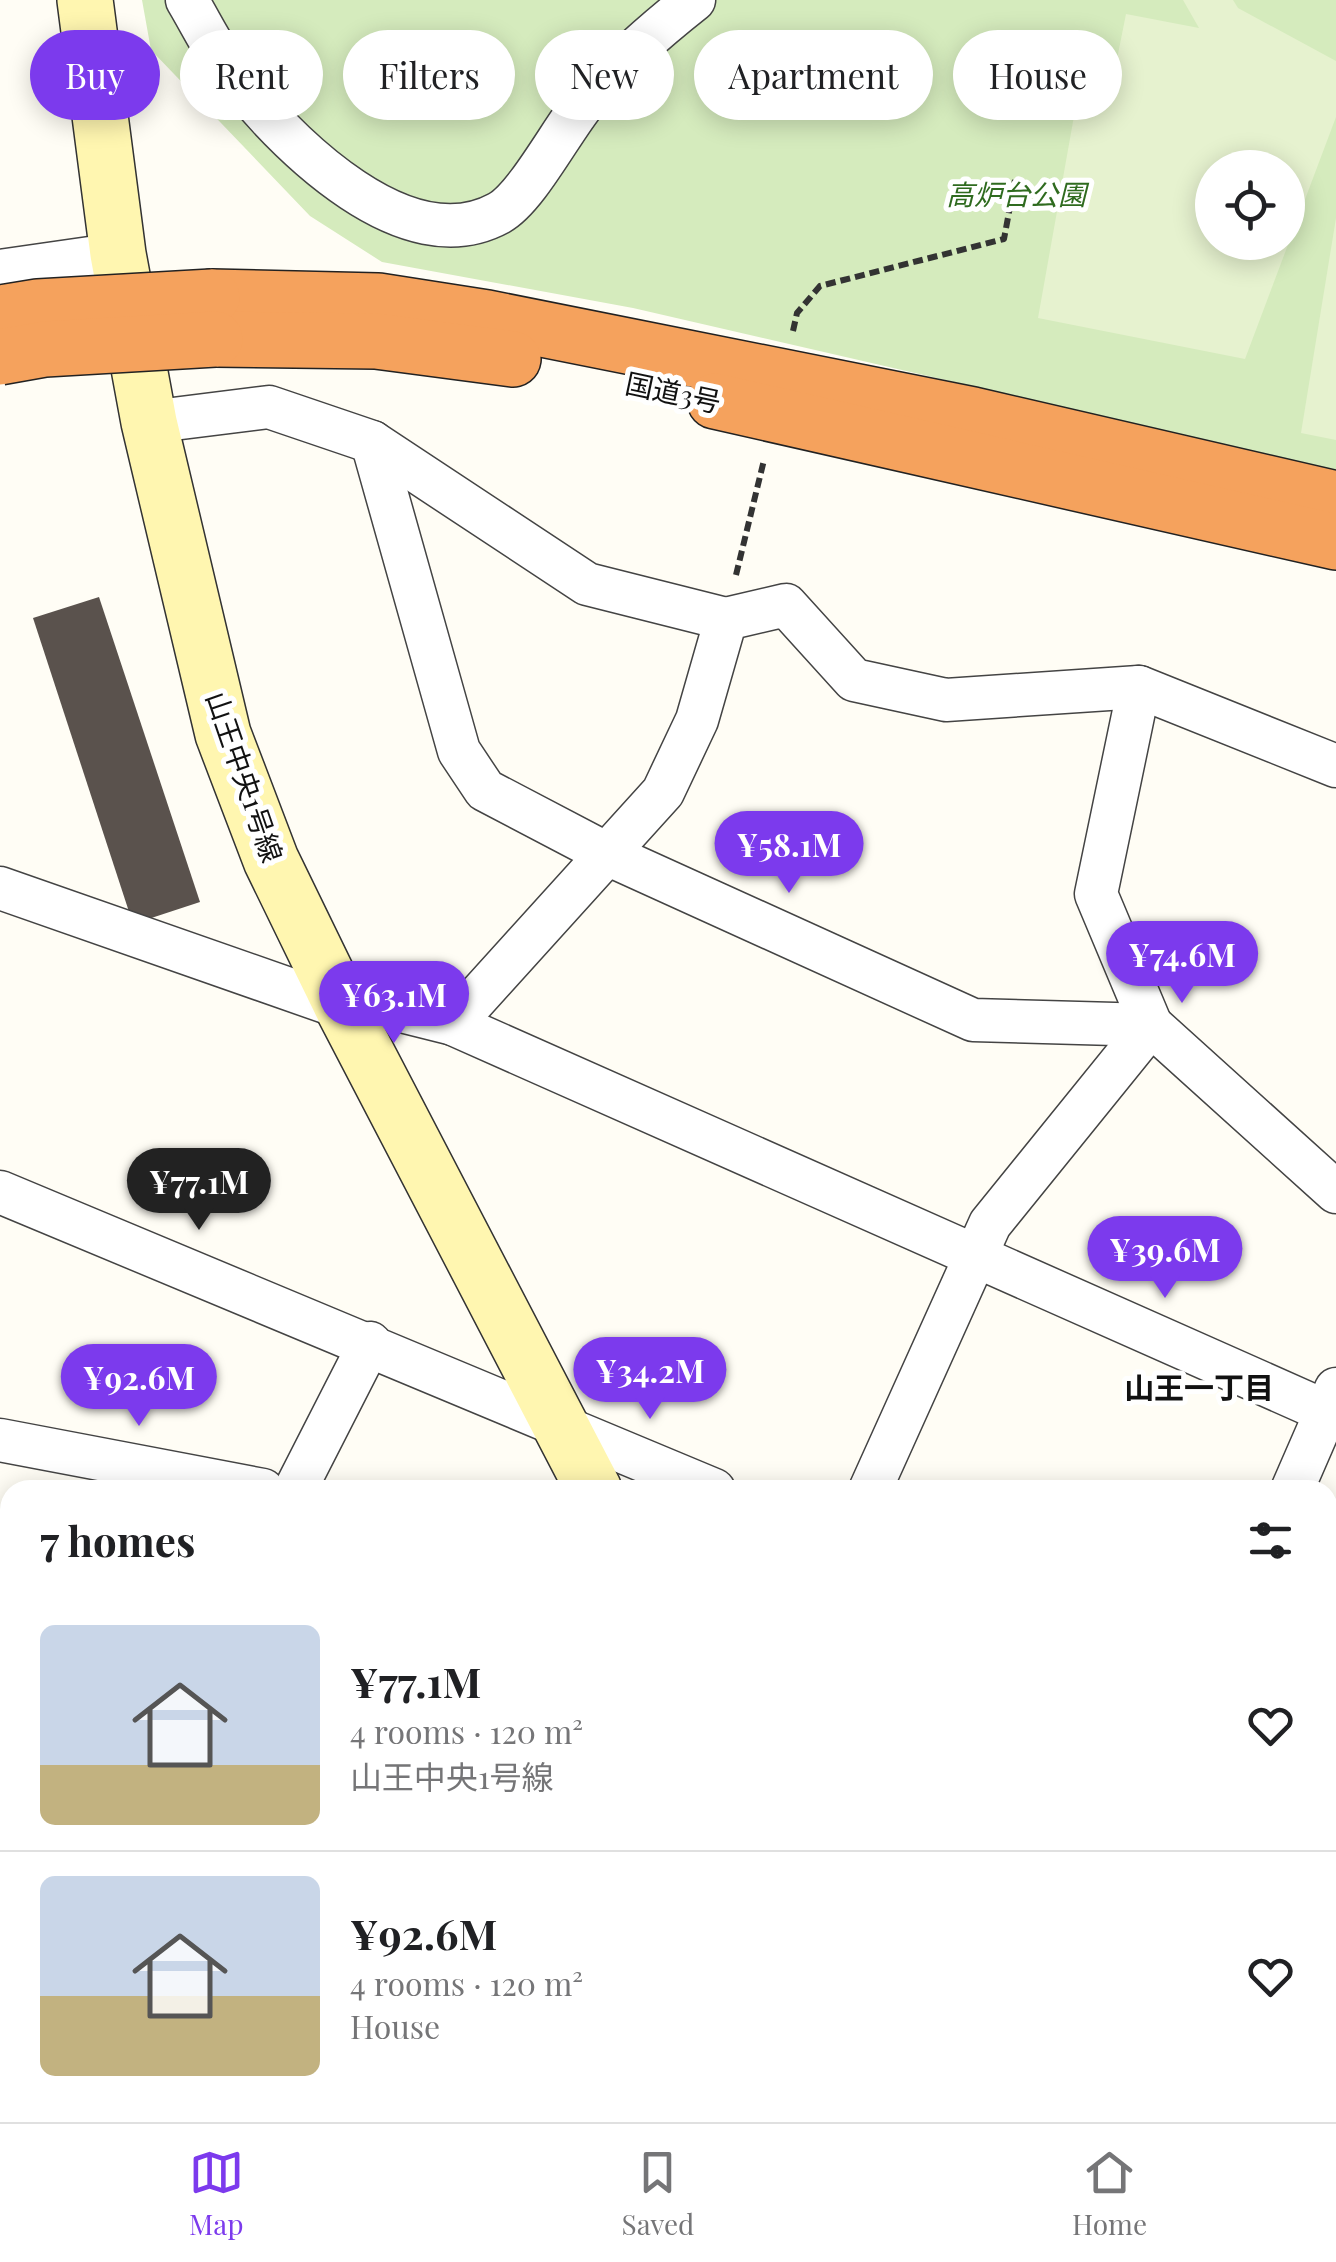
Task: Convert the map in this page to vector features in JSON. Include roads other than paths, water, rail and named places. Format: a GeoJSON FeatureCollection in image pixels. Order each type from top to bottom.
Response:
{"type":"FeatureCollection","features":[{"type":"Feature","properties":{"kind":"highway","name":"国道3号"},"geometry":{"type":"LineString","coordinates":[[0,357],[213,318],[378,301],[487,318],[973,414],[1336,499]]}},
{"type":"Feature","properties":{"kind":"highway","name":"国道3号"},"geometry":{"type":"LineString","coordinates":[[0,314],[38,307],[213,318],[502,357],[1336,542]]}},
{"type":"Feature","properties":{"kind":"street","name":"山王中央1号線"},"geometry":{"type":"LineString","coordinates":[[85,0],[118,254],[149,422],[223,734],[271,860],[342,1008],[589,1480]]}},
{"type":"Feature","properties":{"kind":"street"},"geometry":{"type":"LineString","coordinates":[[187,0],[234,77],[324,170],[402,219],[450,227],[502,212],[586,100],[651,34],[694,0]]}},
{"type":"Feature","properties":{"kind":"street"},"geometry":{"type":"LineString","coordinates":[[0,271],[118,254]]}},
{"type":"Feature","properties":{"kind":"street"},"geometry":{"type":"LineString","coordinates":[[149,422],[269,406],[372,442],[587,584],[726,619],[786,605],[854,680],[946,700],[1139,687],[1336,766]]}},
{"type":"Feature","properties":{"kind":"street"},"geometry":{"type":"LineString","coordinates":[[372,442],[460,751],[485,790],[607,854],[973,1020],[1151,1025]]}},
{"type":"Feature","properties":{"kind":"street"},"geometry":{"type":"LineString","coordinates":[[453,1024],[662,792],[697,720],[726,619]]}},
{"type":"Feature","properties":{"kind":"street"},"geometry":{"type":"LineString","coordinates":[[1139,687],[1096,894],[1151,1025],[1336,1192]]}},
{"type":"Feature","properties":{"kind":"street"},"geometry":{"type":"LineString","coordinates":[[0,888],[342,1008],[389,1008],[453,1024],[975,1256],[1333,1406],[1297,1480]]}},
{"type":"Feature","properties":{"kind":"street"},"geometry":{"type":"LineString","coordinates":[[874,1480],[990,1224],[1151,1025]]}},
{"type":"Feature","properties":{"kind":"street"},"geometry":{"type":"LineString","coordinates":[[0,1192],[370,1342],[691,1480]]}},
{"type":"Feature","properties":{"kind":"street"},"geometry":{"type":"LineString","coordinates":[[300,1480],[370,1342]]}},
{"type":"Feature","properties":{"kind":"street"},"geometry":{"type":"LineString","coordinates":[[0,1440],[211,1480]]}},
{"type":"Feature","properties":{"kind":"district","name":"山王一丁目"},"geometry":{"type":"Point","coordinates":[1199,1389]}},
{"type":"Feature","properties":{"kind":"park label","name":"高炉台公園"},"geometry":{"type":"Point","coordinates":[1016,195]}}]}
